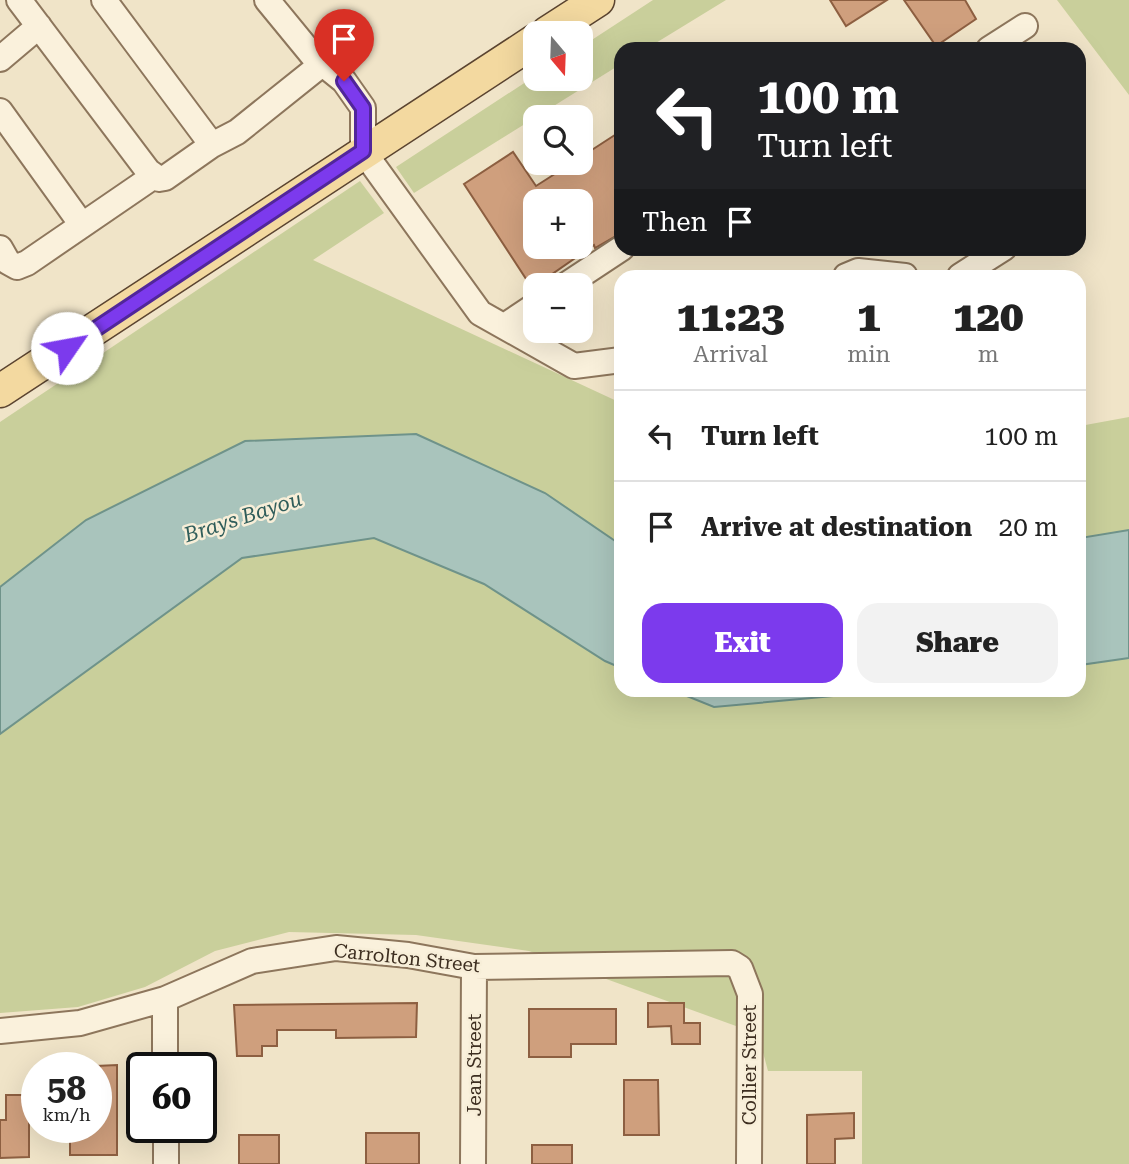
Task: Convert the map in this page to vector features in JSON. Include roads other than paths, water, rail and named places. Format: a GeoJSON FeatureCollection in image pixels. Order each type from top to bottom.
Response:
{"type":"FeatureCollection","features":[{"type":"Feature","properties":{"kind":"main road"},"geometry":{"type":"LineString","coordinates":[[566,21],[598,0]]}},
{"type":"Feature","properties":{"kind":"main road"},"geometry":{"type":"LineString","coordinates":[[0,391],[523,48]]}},
{"type":"Feature","properties":{"kind":"street"},"geometry":{"type":"LineString","coordinates":[[19,0],[154,176],[165,178],[212,145],[237,132],[322,64]]}},
{"type":"Feature","properties":{"kind":"street"},"geometry":{"type":"LineString","coordinates":[[104,0],[212,145]]}},
{"type":"Feature","properties":{"kind":"street"},"geometry":{"type":"LineString","coordinates":[[267,0],[322,64],[344,81],[363,108],[363,151],[480,313],[506,325],[574,366],[614,362]]}},
{"type":"Feature","properties":{"kind":"street"},"geometry":{"type":"LineString","coordinates":[[0,59],[39,26]]}},
{"type":"Feature","properties":{"kind":"street"},"geometry":{"type":"LineString","coordinates":[[1000,42],[1025,26]]}},
{"type":"Feature","properties":{"kind":"street"},"geometry":{"type":"LineString","coordinates":[[0,111],[82,225]]}},
{"type":"Feature","properties":{"kind":"street"},"geometry":{"type":"LineString","coordinates":[[0,248],[8,262],[17,267],[154,176]]}},
{"type":"Feature","properties":{"kind":"street"},"geometry":{"type":"LineString","coordinates":[[584,273],[614,253]]}},
{"type":"Feature","properties":{"kind":"street"},"geometry":{"type":"LineString","coordinates":[[969,270],[991,256]]}},
{"type":"Feature","properties":{"kind":"street"},"geometry":{"type":"LineString","coordinates":[[506,325],[523,314]]}},
{"type":"Feature","properties":{"kind":"street","name":"Carrolton Street"},"geometry":{"type":"LineString","coordinates":[[0,1031],[80,1023],[165,999],[252,961],[336,948],[408,955],[474,967],[715,962],[740,968]]}},
{"type":"Feature","properties":{"kind":"street","name":"Jean Street"},"geometry":{"type":"LineString","coordinates":[[473,1164],[474,967]]}},
{"type":"Feature","properties":{"kind":"street","name":"Collier Street"},"geometry":{"type":"LineString","coordinates":[[740,968],[750,994],[749,1164]]}},
{"type":"Feature","properties":{"kind":"street"},"geometry":{"type":"LineString","coordinates":[[165,999],[165,1052]]}},
{"type":"Feature","properties":{"kind":"street"},"geometry":{"type":"LineString","coordinates":[[166,1143],[166,1164]]}},
{"type":"Feature","properties":{"kind":"water","name":"Brays Bayou"},"geometry":{"type":"Polygon","coordinates":[[[416,434],[545,493],[614,540],[614,665],[484,584],[374,538],[242,558],[0,734],[0,587],[86,520],[245,441],[416,434]]]}},
{"type":"Feature","properties":{"kind":"water"},"geometry":{"type":"Polygon","coordinates":[[[1129,530],[1129,658],[1086,664],[1086,537],[1129,530]]]}},
{"type":"Feature","properties":{"kind":"water"},"geometry":{"type":"Polygon","coordinates":[[[689,697],[823,697],[714,707],[689,697]]]}}]}
